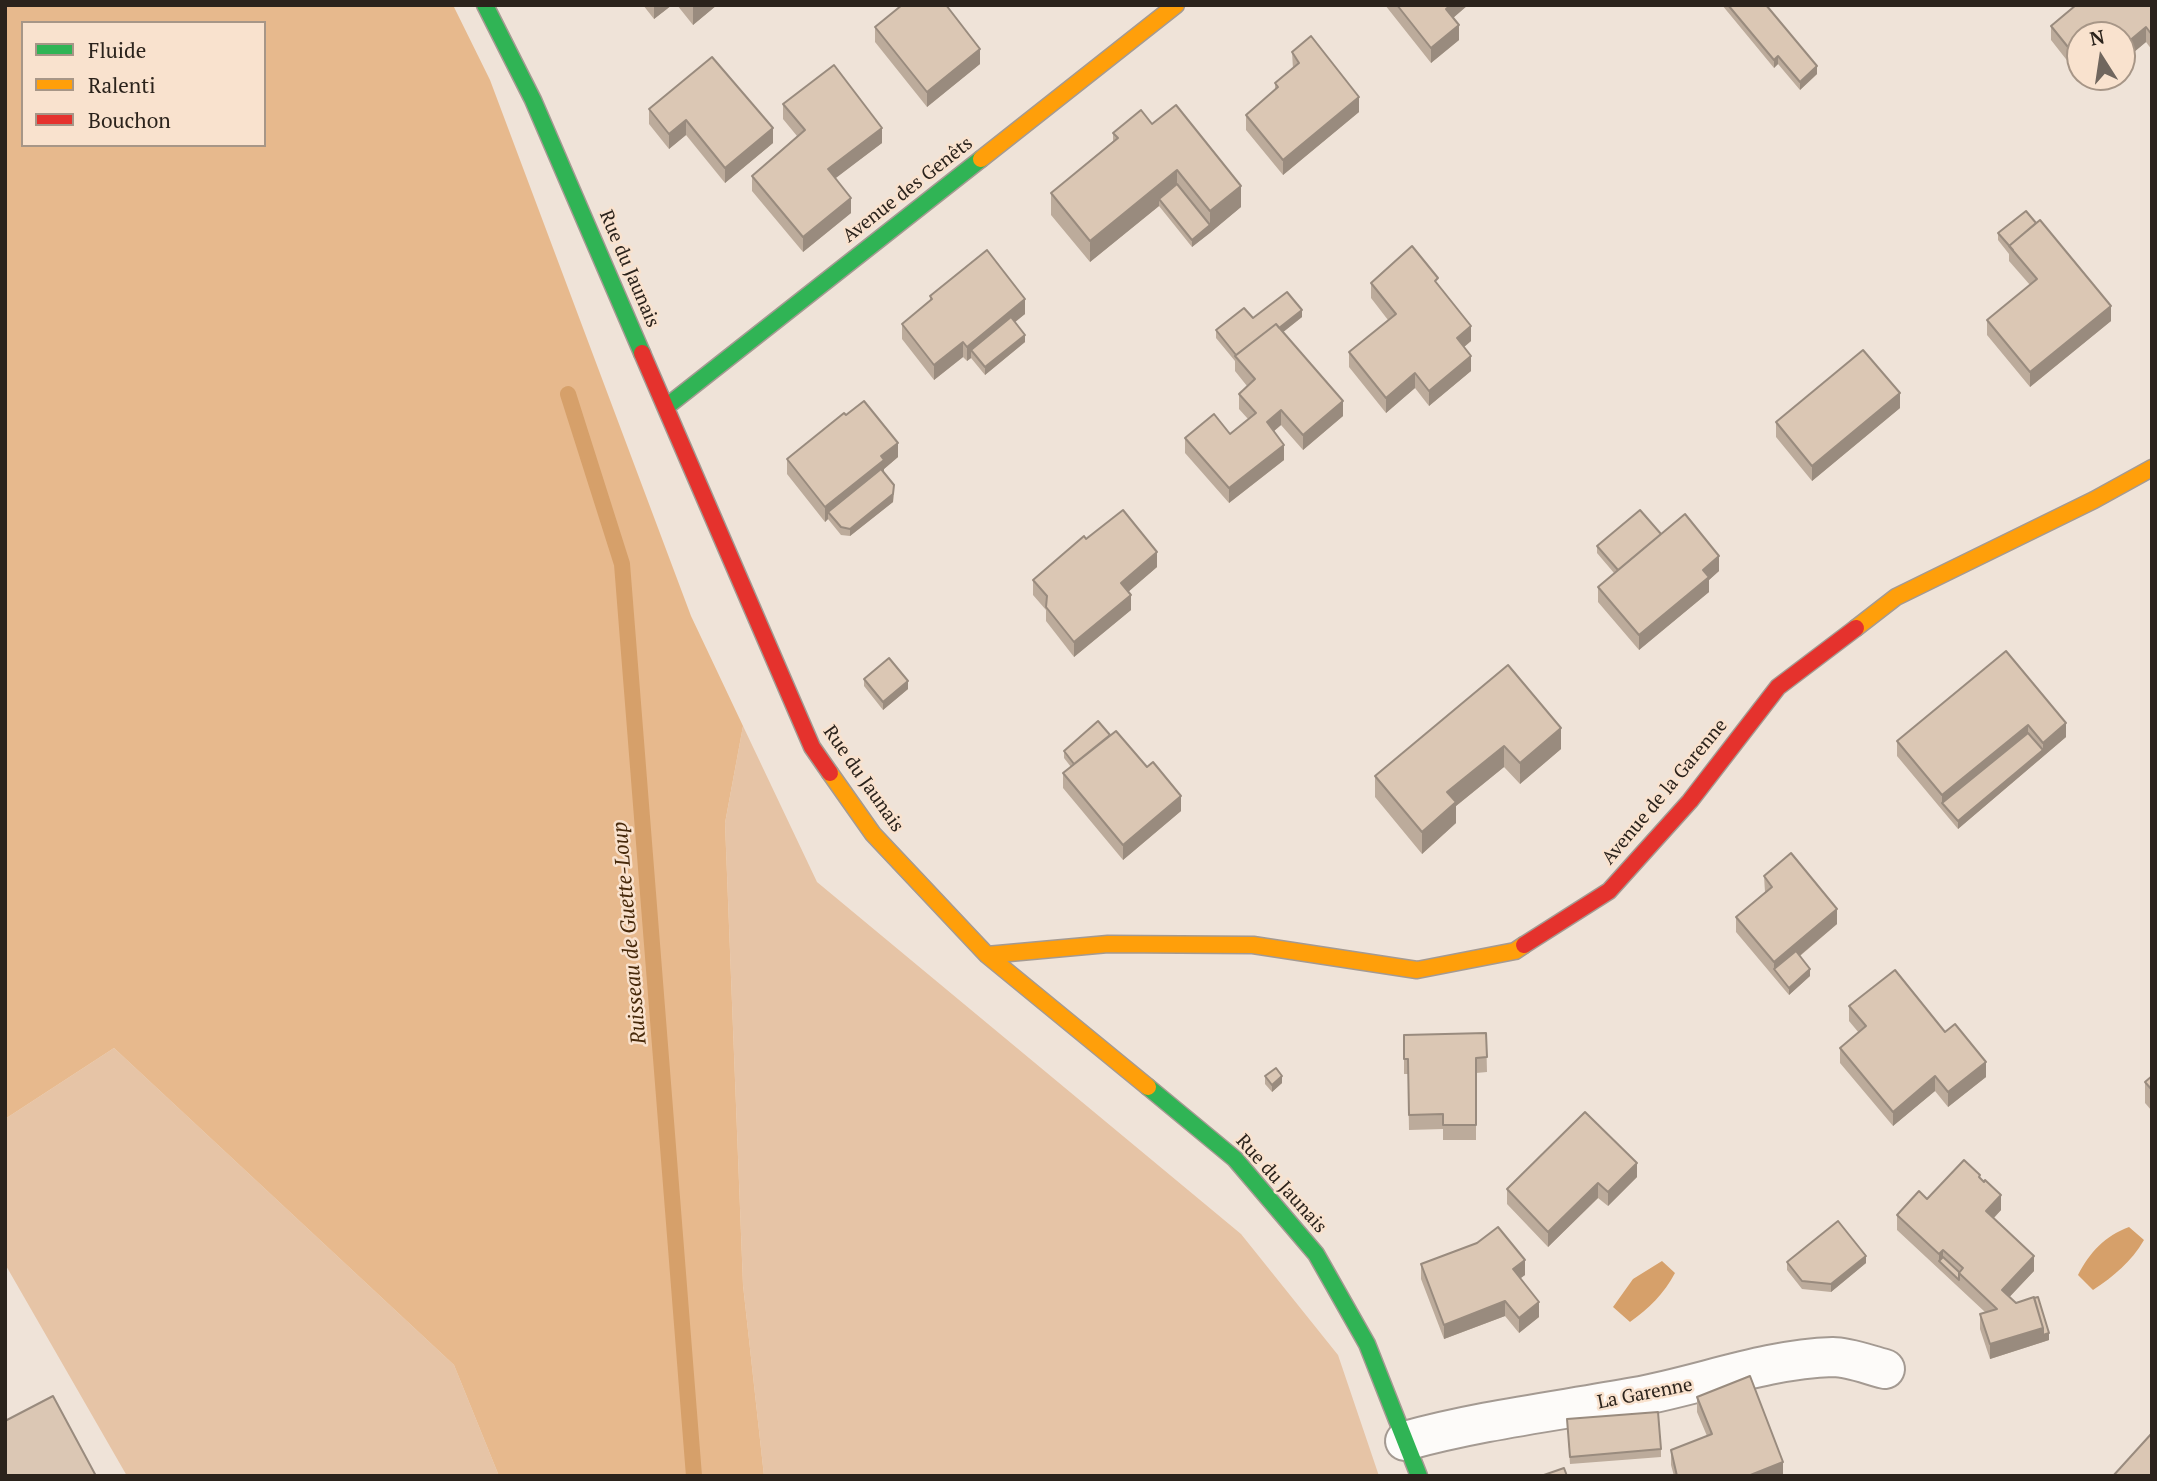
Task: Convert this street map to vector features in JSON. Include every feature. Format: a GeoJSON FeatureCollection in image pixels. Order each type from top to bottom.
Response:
{"type":"FeatureCollection","features":[{"type":"Feature","properties":{"kind":"street","name":"Rue du Jaunais"},"geometry":{"type":"LineString","coordinates":[[485,5],[533,100],[812,747],[873,834],[987,955],[1235,1160],[1316,1254],[1367,1344],[1419,1476]]}},
{"type":"Feature","properties":{"kind":"street","name":"Avenue des Genêts"},"geometry":{"type":"LineString","coordinates":[[666,407],[1176,5]]}},
{"type":"Feature","properties":{"kind":"street","name":"Avenue de la Garenne"},"geometry":{"type":"LineString","coordinates":[[987,955],[1108,944],[1253,945],[1417,970],[1515,951],[1609,891],[1690,801],[1778,687],[1896,597],[2094,500],[2152,468]]}},
{"type":"Feature","properties":{"kind":"street","name":"La Garenne"},"geometry":{"type":"LineString","coordinates":[[1405,1441],[1458,1426],[1692,1385],[1764,1365],[1836,1357],[1885,1368]]}},
{"type":"Feature","properties":{"kind":"shaded area"},"geometry":{"type":"Polygon","coordinates":[[[5,5],[453,5],[490,80],[691,616],[743,726],[725,823],[743,1285],[764,1476],[499,1476],[454,1365],[114,1048],[5,1119],[5,5]]]}},
{"type":"Feature","properties":{"kind":"shaded area"},"geometry":{"type":"Polygon","coordinates":[[[743,726],[817,882],[1241,1234],[1338,1355],[1379,1476],[764,1476],[743,1285],[725,823],[743,726]]]}},
{"type":"Feature","properties":{"kind":"shaded area"},"geometry":{"type":"Polygon","coordinates":[[[114,1048],[454,1365],[499,1476],[127,1476],[5,1264],[5,1119],[114,1048]]]}},
{"type":"Feature","properties":{"kind":"shaded area"},"geometry":{"type":"Polygon","coordinates":[[[2129,1227],[2144,1240],[2122,1268],[2093,1290],[2078,1275],[2093,1252],[2105,1240],[2129,1227]]]}},
{"type":"Feature","properties":{"kind":"shaded area"},"geometry":{"type":"Polygon","coordinates":[[[1662,1261],[1675,1273],[1656,1300],[1630,1322],[1613,1307],[1633,1279],[1662,1261]]]}},
{"type":"Feature","properties":{"kind":"building"},"geometry":{"type":"Polygon","coordinates":[[[902,5],[946,5],[980,49],[927,92],[875,27],[902,5]]]}},
{"type":"Feature","properties":{"kind":"building"},"geometry":{"type":"Polygon","coordinates":[[[1397,5],[1451,5],[1446,9],[1459,25],[1431,48],[1397,5]]]}},
{"type":"Feature","properties":{"kind":"building"},"geometry":{"type":"Polygon","coordinates":[[[1728,5],[1766,5],[1817,66],[1800,82],[1778,56],[1774,60],[1728,5]]]}},
{"type":"Feature","properties":{"kind":"building"},"geometry":{"type":"Polygon","coordinates":[[[2076,5],[2152,5],[2152,35],[2146,27],[2136,35],[2136,21],[2066,21],[2066,45],[2051,26],[2076,5]]]}},
{"type":"Feature","properties":{"kind":"building"},"geometry":{"type":"Polygon","coordinates":[[[1311,36],[1359,97],[1283,160],[1246,115],[1278,87],[1275,83],[1299,63],[1292,52],[1311,36]]]}},
{"type":"Feature","properties":{"kind":"building"},"geometry":{"type":"Polygon","coordinates":[[[712,57],[773,128],[725,168],[686,120],[669,134],[649,109],[712,57]]]}},
{"type":"Feature","properties":{"kind":"building"},"geometry":{"type":"Polygon","coordinates":[[[834,65],[882,128],[828,169],[851,198],[803,237],[752,176],[805,130],[783,104],[834,65]]]}},
{"type":"Feature","properties":{"kind":"building"},"geometry":{"type":"Polygon","coordinates":[[[1176,105],[1241,186],[1210,211],[1177,170],[1090,241],[1051,193],[1118,138],[1113,133],[1141,110],[1152,124],[1176,105]]]}},
{"type":"Feature","properties":{"kind":"building"},"geometry":{"type":"Polygon","coordinates":[[[1177,184],[1210,225],[1192,240],[1159,199],[1177,184]]]}},
{"type":"Feature","properties":{"kind":"building"},"geometry":{"type":"Polygon","coordinates":[[[2026,211],[2036,223],[2009,246],[1998,233],[2026,211]]]}},
{"type":"Feature","properties":{"kind":"building"},"geometry":{"type":"Polygon","coordinates":[[[2040,220],[2111,306],[2030,372],[1987,320],[2037,279],[2009,246],[2040,220]]]}},
{"type":"Feature","properties":{"kind":"building"},"geometry":{"type":"Polygon","coordinates":[[[1412,246],[1438,278],[1435,281],[1471,326],[1457,338],[1471,356],[1429,391],[1415,373],[1386,398],[1349,352],[1396,314],[1371,283],[1412,246]]]}},
{"type":"Feature","properties":{"kind":"building"},"geometry":{"type":"Polygon","coordinates":[[[987,250],[1025,299],[967,347],[963,342],[934,365],[902,324],[932,299],[930,296],[987,250]]]}},
{"type":"Feature","properties":{"kind":"building"},"geometry":{"type":"Polygon","coordinates":[[[1287,292],[1302,310],[1279,328],[1276,324],[1236,355],[1216,330],[1244,308],[1253,318],[1287,292]]]}},
{"type":"Feature","properties":{"kind":"building"},"geometry":{"type":"Polygon","coordinates":[[[1011,317],[1025,335],[985,367],[971,350],[1011,317]]]}},
{"type":"Feature","properties":{"kind":"building"},"geometry":{"type":"Polygon","coordinates":[[[1276,324],[1343,401],[1303,435],[1281,410],[1267,422],[1284,445],[1229,488],[1185,438],[1214,414],[1230,434],[1256,413],[1239,394],[1255,379],[1235,356],[1276,324]]]}},
{"type":"Feature","properties":{"kind":"building"},"geometry":{"type":"Polygon","coordinates":[[[1863,350],[1900,393],[1812,466],[1776,422],[1863,350]]]}},
{"type":"Feature","properties":{"kind":"building"},"geometry":{"type":"Polygon","coordinates":[[[864,401],[898,443],[881,456],[884,460],[825,507],[787,459],[844,413],[846,415],[864,401]]]}},
{"type":"Feature","properties":{"kind":"building"},"geometry":{"type":"Polygon","coordinates":[[[881,469],[894,485],[893,494],[850,529],[841,527],[828,512],[881,469]]]}},
{"type":"Feature","properties":{"kind":"building"},"geometry":{"type":"Polygon","coordinates":[[[1123,510],[1157,552],[1121,583],[1131,595],[1074,642],[1046,607],[1047,596],[1033,580],[1084,536],[1086,539],[1123,510]]]}},
{"type":"Feature","properties":{"kind":"building"},"geometry":{"type":"Polygon","coordinates":[[[1640,510],[1661,534],[1618,570],[1597,546],[1640,510]]]}},
{"type":"Feature","properties":{"kind":"building"},"geometry":{"type":"Polygon","coordinates":[[[1685,514],[1719,556],[1703,570],[1709,577],[1639,635],[1598,587],[1685,514]]]}},
{"type":"Feature","properties":{"kind":"building"},"geometry":{"type":"Polygon","coordinates":[[[2006,651],[2066,723],[2043,743],[2028,725],[1942,795],[1897,741],[2006,651]]]}},
{"type":"Feature","properties":{"kind":"building"},"geometry":{"type":"Polygon","coordinates":[[[889,658],[908,681],[883,702],[864,679],[889,658]]]}},
{"type":"Feature","properties":{"kind":"building"},"geometry":{"type":"Polygon","coordinates":[[[1508,665],[1561,728],[1520,763],[1504,746],[1447,792],[1456,802],[1422,832],[1375,776],[1508,665]]]}},
{"type":"Feature","properties":{"kind":"building"},"geometry":{"type":"Polygon","coordinates":[[[1098,721],[1110,735],[1074,764],[1064,751],[1098,721]]]}},
{"type":"Feature","properties":{"kind":"building"},"geometry":{"type":"Polygon","coordinates":[[[1116,731],[1147,767],[1153,762],[1181,796],[1123,845],[1063,773],[1116,731]]]}},
{"type":"Feature","properties":{"kind":"building"},"geometry":{"type":"Polygon","coordinates":[[[2028,733],[2043,750],[1958,821],[1942,803],[2028,733]]]}},
{"type":"Feature","properties":{"kind":"building"},"geometry":{"type":"Polygon","coordinates":[[[1791,853],[1837,909],[1774,962],[1736,917],[1772,887],[1764,876],[1791,853]]]}},
{"type":"Feature","properties":{"kind":"building"},"geometry":{"type":"Polygon","coordinates":[[[1796,951],[1810,969],[1789,988],[1774,969],[1796,951]]]}},
{"type":"Feature","properties":{"kind":"building"},"geometry":{"type":"Polygon","coordinates":[[[1895,970],[1945,1032],[1955,1024],[1986,1062],[1948,1092],[1935,1076],[1893,1112],[1840,1048],[1866,1026],[1849,1006],[1895,970]]]}},
{"type":"Feature","properties":{"kind":"building"},"geometry":{"type":"Polygon","coordinates":[[[1486,1033],[1487,1057],[1476,1058],[1476,1125],[1443,1125],[1443,1114],[1409,1115],[1408,1059],[1404,1059],[1404,1035],[1486,1033]]]}},
{"type":"Feature","properties":{"kind":"building"},"geometry":{"type":"Polygon","coordinates":[[[1276,1068],[1282,1076],[1272,1085],[1265,1076],[1276,1068]]]}},
{"type":"Feature","properties":{"kind":"building"},"geometry":{"type":"Polygon","coordinates":[[[2152,1076],[2152,1090],[2145,1082],[2152,1076]]]}},
{"type":"Feature","properties":{"kind":"building"},"geometry":{"type":"Polygon","coordinates":[[[1585,1112],[1637,1163],[1608,1192],[1598,1183],[1548,1232],[1507,1189],[1585,1112]]]}},
{"type":"Feature","properties":{"kind":"building"},"geometry":{"type":"Polygon","coordinates":[[[1964,1160],[1984,1182],[1985,1180],[2001,1195],[1986,1211],[2034,1256],[2002,1290],[2016,1303],[2034,1297],[2043,1328],[1990,1344],[1980,1314],[1997,1309],[1959,1273],[1963,1268],[1943,1250],[1939,1254],[1897,1215],[1919,1191],[1927,1199],[1964,1160]]]}},
{"type":"Feature","properties":{"kind":"building"},"geometry":{"type":"Polygon","coordinates":[[[1838,1221],[1866,1256],[1831,1284],[1802,1281],[1787,1262],[1838,1221]]]}},
{"type":"Feature","properties":{"kind":"building"},"geometry":{"type":"Polygon","coordinates":[[[1498,1227],[1525,1260],[1513,1269],[1539,1302],[1519,1318],[1505,1301],[1444,1325],[1421,1264],[1477,1243],[1498,1227]]]}},
{"type":"Feature","properties":{"kind":"building"},"geometry":{"type":"Polygon","coordinates":[[[1943,1257],[1959,1272],[1959,1280],[1939,1261],[1943,1257]]]}},
{"type":"Feature","properties":{"kind":"building"},"geometry":{"type":"Polygon","coordinates":[[[2038,1297],[2049,1333],[2043,1335],[2034,1298],[2038,1297]]]}},
{"type":"Feature","properties":{"kind":"building"},"geometry":{"type":"Polygon","coordinates":[[[1750,1376],[1783,1462],[1748,1476],[1677,1476],[1671,1450],[1712,1434],[1697,1397],[1750,1376]]]}},
{"type":"Feature","properties":{"kind":"building"},"geometry":{"type":"Polygon","coordinates":[[[53,1396],[96,1476],[5,1476],[5,1421],[53,1396]]]}},
{"type":"Feature","properties":{"kind":"building"},"geometry":{"type":"Polygon","coordinates":[[[1658,1412],[1661,1449],[1570,1457],[1567,1419],[1658,1412]]]}},
{"type":"Feature","properties":{"kind":"building"},"geometry":{"type":"Polygon","coordinates":[[[2152,1433],[2152,1476],[2113,1476],[2152,1433]]]}},
{"type":"Feature","properties":{"kind":"building"},"geometry":{"type":"Polygon","coordinates":[[[1564,1468],[1567,1476],[1541,1476],[1564,1468]]]}},
{"type":"Feature","properties":{"kind":"waterway","name":"Ruisseau de Guette-Loup"},"geometry":{"type":"LineString","coordinates":[[568,394],[622,564],[694,1476]]}},
{"type":"Feature","properties":{"kind":"traffic: fast"},"geometry":{"type":"LineString","coordinates":[[485,5],[533,100],[642,353]]}},
{"type":"Feature","properties":{"kind":"traffic: fast"},"geometry":{"type":"LineString","coordinates":[[666,407],[981,159]]}},
{"type":"Feature","properties":{"kind":"traffic: fast"},"geometry":{"type":"LineString","coordinates":[[1148,1087],[1235,1159],[1316,1254],[1367,1344],[1419,1476]]}},
{"type":"Feature","properties":{"kind":"traffic: slow"},"geometry":{"type":"LineString","coordinates":[[981,159],[1176,5]]}},
{"type":"Feature","properties":{"kind":"traffic: slow"},"geometry":{"type":"LineString","coordinates":[[1856,628],[1896,597],[2094,500],[2152,468]]}},
{"type":"Feature","properties":{"kind":"traffic: slow"},"geometry":{"type":"LineString","coordinates":[[830,773],[873,834],[987,955],[1148,1087]]}},
{"type":"Feature","properties":{"kind":"traffic: slow"},"geometry":{"type":"LineString","coordinates":[[987,955],[1108,944],[1253,945],[1417,970],[1515,951],[1524,945]]}},
{"type":"Feature","properties":{"kind":"traffic: jam"},"geometry":{"type":"LineString","coordinates":[[642,353],[812,747],[830,773]]}},
{"type":"Feature","properties":{"kind":"traffic: jam"},"geometry":{"type":"LineString","coordinates":[[1524,945],[1609,891],[1690,801],[1778,687],[1856,628]]}}]}
